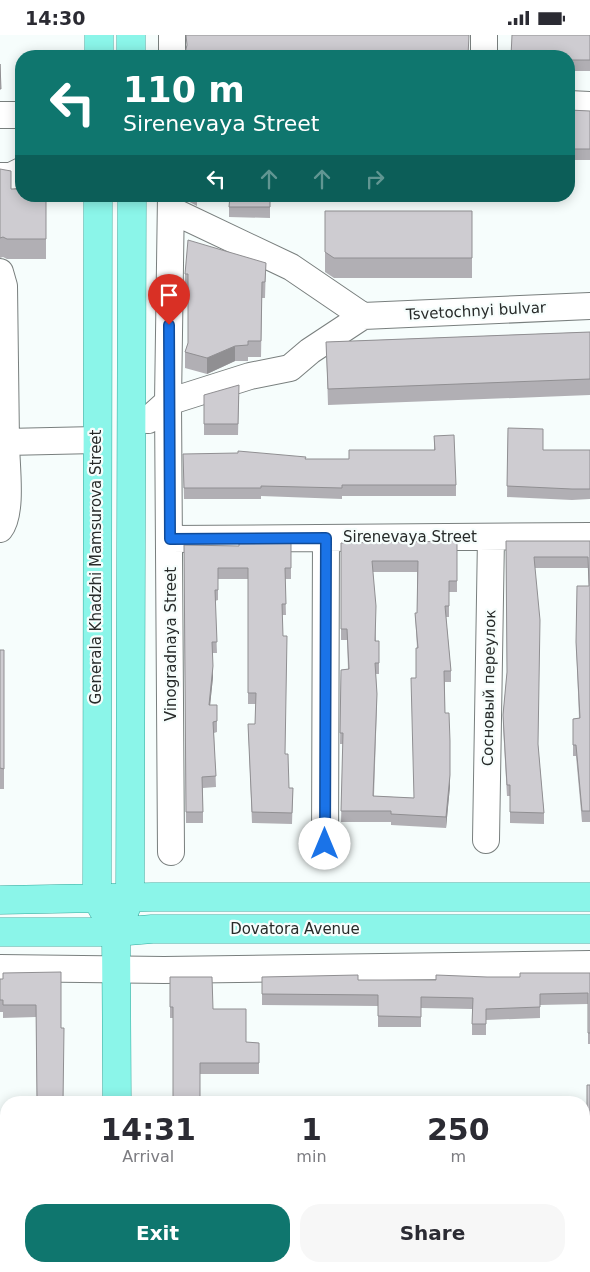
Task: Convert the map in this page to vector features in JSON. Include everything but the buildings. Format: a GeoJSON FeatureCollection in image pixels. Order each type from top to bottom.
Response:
{"type":"FeatureCollection","features":[{"type":"Feature","properties":{"kind":"main road"},"geometry":{"type":"LineString","coordinates":[[99,35],[99,50]]}},
{"type":"Feature","properties":{"kind":"main road"},"geometry":{"type":"LineString","coordinates":[[131,35],[131,50]]}},
{"type":"Feature","properties":{"kind":"main road","name":"Generala Khadzhi Mamsurova Street"},"geometry":{"type":"LineString","coordinates":[[98,202],[96,440],[97,899],[116,932]]}},
{"type":"Feature","properties":{"kind":"main road","name":"Generala Khadzhi Mamsurova Street"},"geometry":{"type":"LineString","coordinates":[[117,1096],[116,932],[130,898],[132,202]]}},
{"type":"Feature","properties":{"kind":"main road"},"geometry":{"type":"LineString","coordinates":[[96,549],[130,548]]}},
{"type":"Feature","properties":{"kind":"main road"},"geometry":{"type":"LineString","coordinates":[[0,900],[590,897]]}},
{"type":"Feature","properties":{"kind":"main road","name":"Dovatora Avenue"},"geometry":{"type":"LineString","coordinates":[[0,932],[116,932],[152,929],[590,929]]}},
{"type":"Feature","properties":{"kind":"street"},"geometry":{"type":"LineString","coordinates":[[172,35],[172,50]]}},
{"type":"Feature","properties":{"kind":"street"},"geometry":{"type":"LineString","coordinates":[[484,35],[484,50]]}},
{"type":"Feature","properties":{"kind":"street"},"geometry":{"type":"LineString","coordinates":[[575,104],[590,105]]}},
{"type":"Feature","properties":{"kind":"street"},"geometry":{"type":"LineString","coordinates":[[0,115],[15,115]]}},
{"type":"Feature","properties":{"kind":"street"},"geometry":{"type":"LineString","coordinates":[[0,176],[15,174]]}},
{"type":"Feature","properties":{"kind":"street"},"geometry":{"type":"LineString","coordinates":[[131,419],[148,419],[168,402],[250,376],[290,368],[310,351],[363,316],[291,267],[171,203]]}},
{"type":"Feature","properties":{"kind":"street","name":"Vinogradnaya Street"},"geometry":{"type":"LineString","coordinates":[[171,203],[168,402],[171,852]]}},
{"type":"Feature","properties":{"kind":"street"},"geometry":{"type":"LineString","coordinates":[[0,272],[4,286],[3,442],[7,507],[4,524],[0,529]]}},
{"type":"Feature","properties":{"kind":"street","name":"Tsvetochnyi bulvar"},"geometry":{"type":"LineString","coordinates":[[363,316],[590,306]]}},
{"type":"Feature","properties":{"kind":"street"},"geometry":{"type":"LineString","coordinates":[[3,442],[96,440]]}},
{"type":"Feature","properties":{"kind":"street","name":"Sirenevaya Street"},"geometry":{"type":"LineString","coordinates":[[170,539],[590,536]]}},
{"type":"Feature","properties":{"kind":"street","name":"Сосновый переулок"},"geometry":{"type":"LineString","coordinates":[[486,840],[491,537]]}},
{"type":"Feature","properties":{"kind":"street"},"geometry":{"type":"LineString","coordinates":[[325,844],[326,538]]}},
{"type":"Feature","properties":{"kind":"street"},"geometry":{"type":"LineString","coordinates":[[0,968],[117,969],[590,964]]}},
{"type":"Feature","properties":{"kind":"route"},"geometry":{"type":"LineString","coordinates":[[169,325],[170,539],[326,538],[325,844]]}}]}
